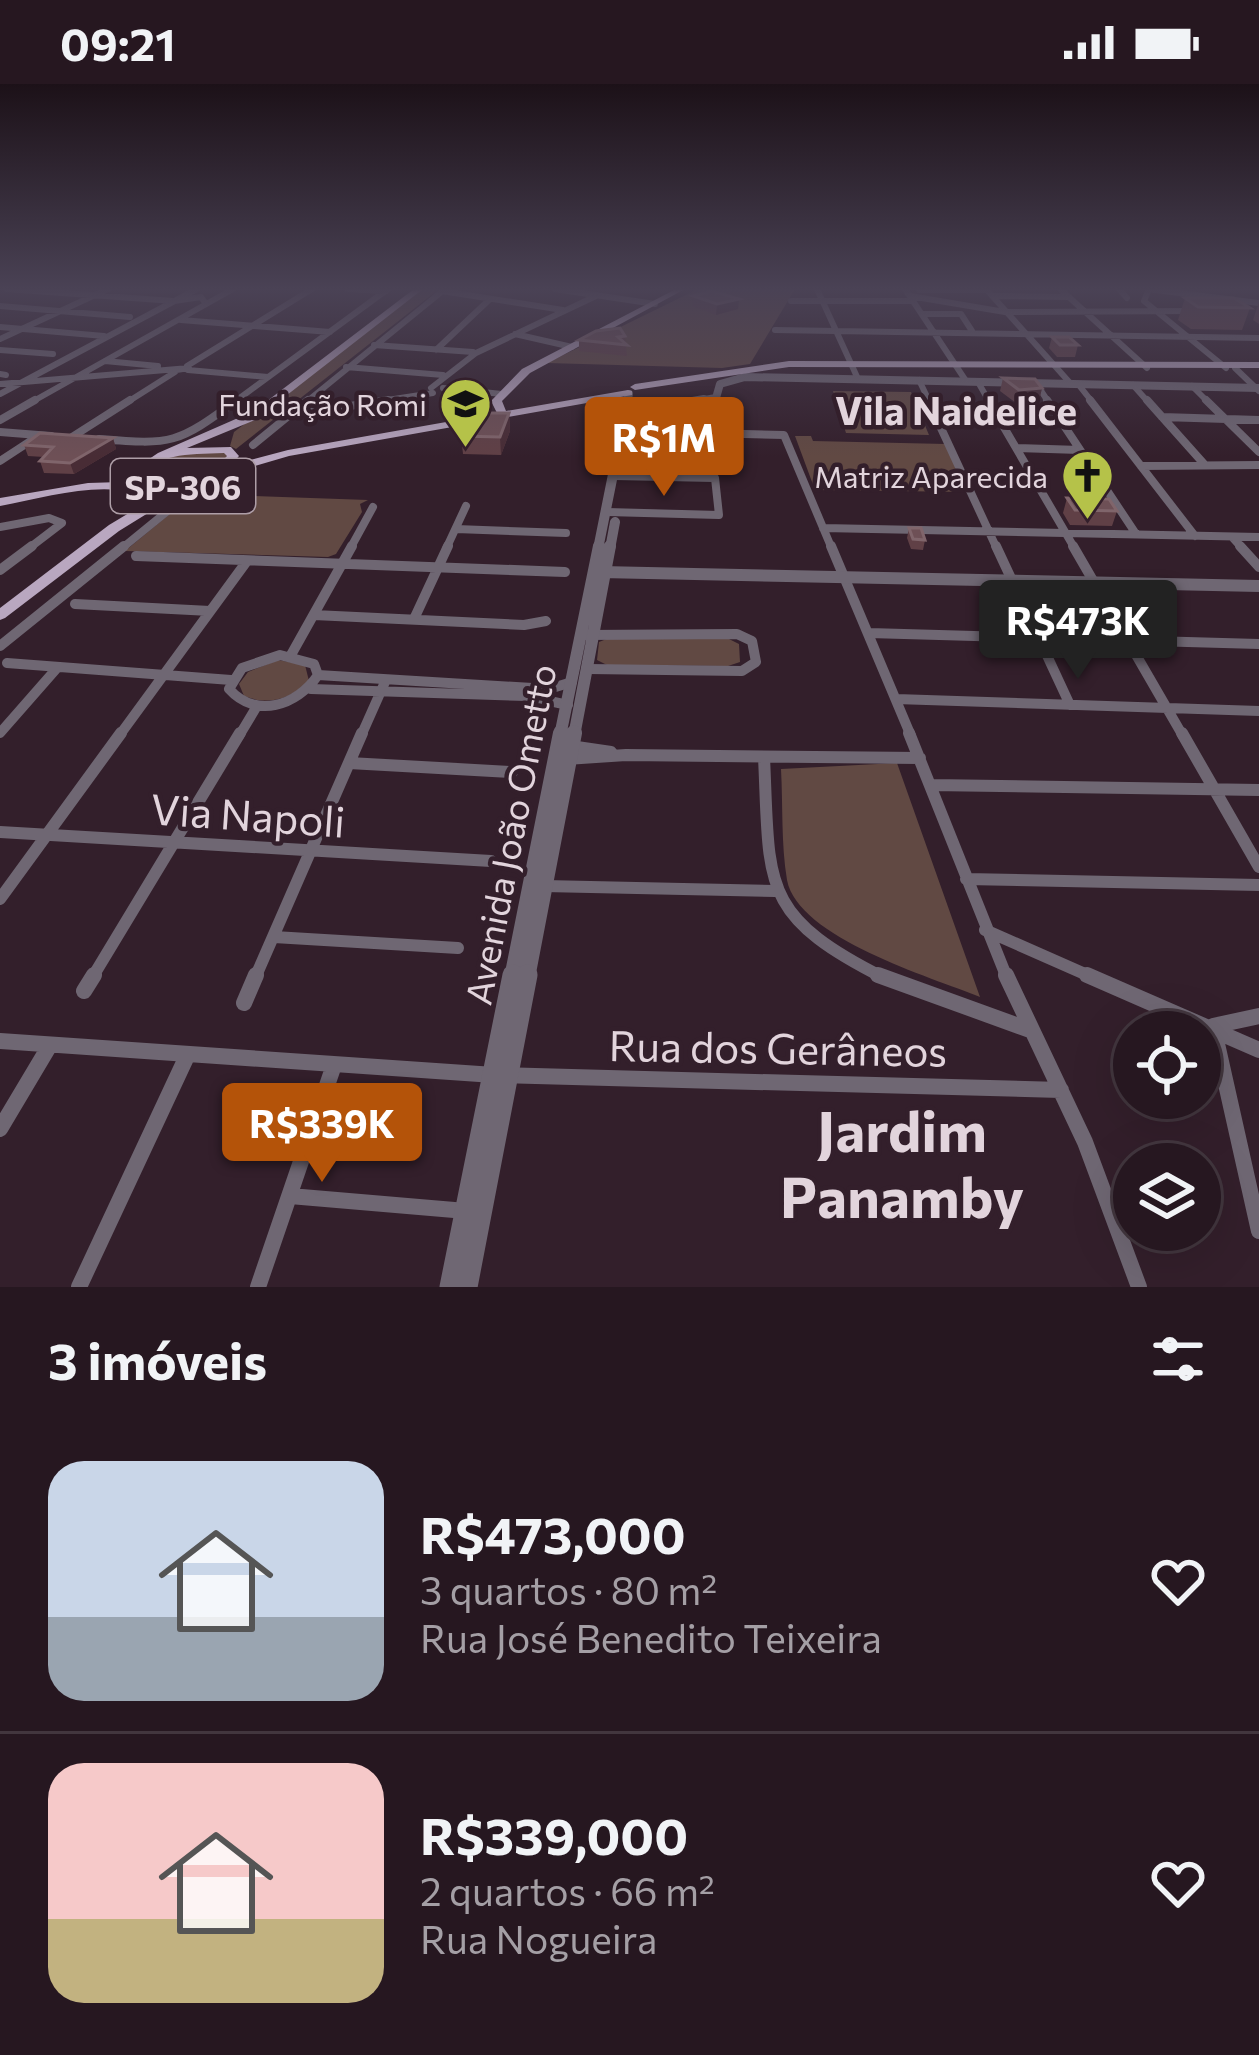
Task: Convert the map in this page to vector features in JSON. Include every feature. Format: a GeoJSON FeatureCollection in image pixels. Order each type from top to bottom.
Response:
{"type":"FeatureCollection","features":[{"type":"Feature","properties":{"kind":"main road","name":"SP-306"},"geometry":{"type":"LineString","coordinates":[[0,615],[126,519],[187,490],[232,460],[228,436],[346,345]]}},
{"type":"Feature","properties":{"kind":"main road"},"geometry":{"type":"LineString","coordinates":[[230,450],[286,451],[484,413],[526,370],[569,346]]}},
{"type":"Feature","properties":{"kind":"main road"},"geometry":{"type":"LineString","coordinates":[[211,475],[286,451],[769,366],[854,370]]}},
{"type":"Feature","properties":{"kind":"main road"},"geometry":{"type":"LineString","coordinates":[[633,391],[752,374],[956,366],[1259,367]]}},
{"type":"Feature","properties":{"kind":"main road"},"geometry":{"type":"LineString","coordinates":[[499,394],[496,403],[502,413]]}},
{"type":"Feature","properties":{"kind":"main road","name":"SP-306"},"geometry":{"type":"LineString","coordinates":[[0,601],[130,504],[128,476],[147,462],[257,413]]}},
{"type":"Feature","properties":{"kind":"main road","name":"SP-306"},"geometry":{"type":"LineString","coordinates":[[173,448],[230,450]]}},
{"type":"Feature","properties":{"kind":"main road"},"geometry":{"type":"LineString","coordinates":[[40,495],[147,462]]}},
{"type":"Feature","properties":{"kind":"main road","name":"SP-306"},"geometry":{"type":"LineString","coordinates":[[129,488],[187,490]]}},
{"type":"Feature","properties":{"kind":"main road"},"geometry":{"type":"LineString","coordinates":[[0,502],[129,488]]}},
{"type":"Feature","properties":{"kind":"street"},"geometry":{"type":"LineString","coordinates":[[0,394],[90,345]]}},
{"type":"Feature","properties":{"kind":"street"},"geometry":{"type":"LineString","coordinates":[[0,420],[132,345]]}},
{"type":"Feature","properties":{"kind":"street"},"geometry":{"type":"LineString","coordinates":[[187,368],[223,345]]}},
{"type":"Feature","properties":{"kind":"street"},"geometry":{"type":"LineString","coordinates":[[0,432],[173,448],[313,345]]}},
{"type":"Feature","properties":{"kind":"street"},"geometry":{"type":"LineString","coordinates":[[253,445],[374,345]]}},
{"type":"Feature","properties":{"kind":"street"},"geometry":{"type":"LineString","coordinates":[[376,345],[476,352]]}},
{"type":"Feature","properties":{"kind":"street"},"geometry":{"type":"LineString","coordinates":[[436,350],[441,345]]}},
{"type":"Feature","properties":{"kind":"street"},"geometry":{"type":"LineString","coordinates":[[289,413],[416,396],[437,387],[476,352],[491,345]]}},
{"type":"Feature","properties":{"kind":"street"},"geometry":{"type":"LineString","coordinates":[[843,345],[854,370],[919,380],[1258,389]]}},
{"type":"Feature","properties":{"kind":"street"},"geometry":{"type":"LineString","coordinates":[[942,345],[1017,448],[1259,867]]}},
{"type":"Feature","properties":{"kind":"street"},"geometry":{"type":"LineString","coordinates":[[1040,345],[1195,536]]}},
{"type":"Feature","properties":{"kind":"street"},"geometry":{"type":"LineString","coordinates":[[1122,345],[1145,367]]}},
{"type":"Feature","properties":{"kind":"street"},"geometry":{"type":"LineString","coordinates":[[1199,345],[1258,389]]}},
{"type":"Feature","properties":{"kind":"street"},"geometry":{"type":"LineString","coordinates":[[0,350],[53,353]]}},
{"type":"Feature","properties":{"kind":"street"},"geometry":{"type":"LineString","coordinates":[[105,361],[172,370]]}},
{"type":"Feature","properties":{"kind":"street"},"geometry":{"type":"LineString","coordinates":[[284,367],[316,368]]}},
{"type":"Feature","properties":{"kind":"street"},"geometry":{"type":"LineString","coordinates":[[346,367],[456,391],[499,394]]}},
{"type":"Feature","properties":{"kind":"street"},"geometry":{"type":"LineString","coordinates":[[2,378],[21,382],[187,368],[269,377]]}},
{"type":"Feature","properties":{"kind":"street"},"geometry":{"type":"LineString","coordinates":[[72,437],[172,370]]}},
{"type":"Feature","properties":{"kind":"street"},"geometry":{"type":"LineString","coordinates":[[919,380],[1070,705]]}},
{"type":"Feature","properties":{"kind":"street"},"geometry":{"type":"LineString","coordinates":[[715,382],[717,434]]}},
{"type":"Feature","properties":{"kind":"street"},"geometry":{"type":"LineString","coordinates":[[1036,383],[1136,535]]}},
{"type":"Feature","properties":{"kind":"street"},"geometry":{"type":"LineString","coordinates":[[1133,385],[1205,465]]}},
{"type":"Feature","properties":{"kind":"street"},"geometry":{"type":"LineString","coordinates":[[1192,386],[1259,452]]}},
{"type":"Feature","properties":{"kind":"street","name":"Avenida João Ometto"},"geometry":{"type":"LineString","coordinates":[[565,752],[572,682],[589,632],[633,391]]}},
{"type":"Feature","properties":{"kind":"street"},"geometry":{"type":"LineString","coordinates":[[628,423],[716,398]]}},
{"type":"Feature","properties":{"kind":"street"},"geometry":{"type":"LineString","coordinates":[[1162,418],[1259,420]]}},
{"type":"Feature","properties":{"kind":"street"},"geometry":{"type":"LineString","coordinates":[[628,423],[717,434],[784,435],[869,633],[986,930],[1085,1142],[1139,1287]]}},
{"type":"Feature","properties":{"kind":"street"},"geometry":{"type":"LineString","coordinates":[[0,461],[39,435]]}},
{"type":"Feature","properties":{"kind":"street"},"geometry":{"type":"LineString","coordinates":[[1017,448],[1080,449]]}},
{"type":"Feature","properties":{"kind":"street"},"geometry":{"type":"LineString","coordinates":[[1247,465],[1259,478]]}},
{"type":"Feature","properties":{"kind":"street"},"geometry":{"type":"LineString","coordinates":[[1141,466],[1259,465]]}},
{"type":"Feature","properties":{"kind":"street"},"geometry":{"type":"LineString","coordinates":[[612,512],[719,515],[715,478],[618,476]]}},
{"type":"Feature","properties":{"kind":"street"},"geometry":{"type":"LineString","coordinates":[[0,646],[187,490]]}},
{"type":"Feature","properties":{"kind":"street"},"geometry":{"type":"LineString","coordinates":[[413,619],[466,506]]}},
{"type":"Feature","properties":{"kind":"street"},"geometry":{"type":"LineString","coordinates":[[291,655],[373,507]]}},
{"type":"Feature","properties":{"kind":"street"},"geometry":{"type":"LineString","coordinates":[[0,527],[59,519],[62,523],[0,570]]}},
{"type":"Feature","properties":{"kind":"street"},"geometry":{"type":"LineString","coordinates":[[823,528],[1259,537]]}},
{"type":"Feature","properties":{"kind":"street"},"geometry":{"type":"LineString","coordinates":[[456,529],[566,532]]}},
{"type":"Feature","properties":{"kind":"street"},"geometry":{"type":"LineString","coordinates":[[1232,536],[1259,567]]}},
{"type":"Feature","properties":{"kind":"street"},"geometry":{"type":"LineString","coordinates":[[136,556],[565,572]]}},
{"type":"Feature","properties":{"kind":"street"},"geometry":{"type":"LineString","coordinates":[[0,898],[247,561]]}},
{"type":"Feature","properties":{"kind":"street"},"geometry":{"type":"LineString","coordinates":[[601,572],[1259,586]]}},
{"type":"Feature","properties":{"kind":"street"},"geometry":{"type":"LineString","coordinates":[[75,604],[210,611]]}},
{"type":"Feature","properties":{"kind":"street"},"geometry":{"type":"LineString","coordinates":[[314,615],[524,625],[546,621]]}},
{"type":"Feature","properties":{"kind":"street"},"geometry":{"type":"LineString","coordinates":[[588,669],[742,671],[756,662],[747,636],[589,632]]}},
{"type":"Feature","properties":{"kind":"street","name":"Avenida João Ometto"},"geometry":{"type":"LineString","coordinates":[[467,1287],[474,1212],[565,752],[588,669],[589,632]]}},
{"type":"Feature","properties":{"kind":"street"},"geometry":{"type":"LineString","coordinates":[[869,633],[1259,644]]}},
{"type":"Feature","properties":{"kind":"street"},"geometry":{"type":"LineString","coordinates":[[7,663],[231,680],[255,661],[291,655],[314,664],[318,675]]}},
{"type":"Feature","properties":{"kind":"street"},"geometry":{"type":"LineString","coordinates":[[0,733],[57,668]]}},
{"type":"Feature","properties":{"kind":"street"},"geometry":{"type":"LineString","coordinates":[[231,680],[233,697],[257,706],[287,702],[310,688],[318,675]]}},
{"type":"Feature","properties":{"kind":"street"},"geometry":{"type":"LineString","coordinates":[[318,675],[384,686],[526,696],[568,705]]}},
{"type":"Feature","properties":{"kind":"street"},"geometry":{"type":"LineString","coordinates":[[310,688],[549,689],[572,682]]}},
{"type":"Feature","properties":{"kind":"street"},"geometry":{"type":"LineString","coordinates":[[244,1003],[384,686]]}},
{"type":"Feature","properties":{"kind":"street"},"geometry":{"type":"LineString","coordinates":[[896,700],[1259,711]]}},
{"type":"Feature","properties":{"kind":"street"},"geometry":{"type":"LineString","coordinates":[[84,991],[257,706]]}},
{"type":"Feature","properties":{"kind":"street"},"geometry":{"type":"LineString","coordinates":[[565,752],[920,758]]}},
{"type":"Feature","properties":{"kind":"street"},"geometry":{"type":"LineString","coordinates":[[764,757],[775,891],[805,928],[832,949],[949,1006],[1030,1030]]}},
{"type":"Feature","properties":{"kind":"street"},"geometry":{"type":"LineString","coordinates":[[350,763],[512,772]]}},
{"type":"Feature","properties":{"kind":"street"},"geometry":{"type":"LineString","coordinates":[[931,785],[1259,790]]}},
{"type":"Feature","properties":{"kind":"street","name":"Via Napoli"},"geometry":{"type":"LineString","coordinates":[[0,832],[491,861]]}},
{"type":"Feature","properties":{"kind":"street"},"geometry":{"type":"LineString","coordinates":[[966,879],[1259,886]]}},
{"type":"Feature","properties":{"kind":"street"},"geometry":{"type":"LineString","coordinates":[[538,886],[775,891]]}},
{"type":"Feature","properties":{"kind":"street"},"geometry":{"type":"LineString","coordinates":[[986,930],[1178,1011]]}},
{"type":"Feature","properties":{"kind":"street"},"geometry":{"type":"LineString","coordinates":[[274,937],[458,948]]}},
{"type":"Feature","properties":{"kind":"street"},"geometry":{"type":"LineString","coordinates":[[1221,1024],[1259,1016]]}},
{"type":"Feature","properties":{"kind":"street"},"geometry":{"type":"LineString","coordinates":[[1221,1030],[1259,1050]]}},
{"type":"Feature","properties":{"kind":"street","name":"Rua dos Gerâneos"},"geometry":{"type":"LineString","coordinates":[[0,1041],[501,1076],[1061,1090]]}},
{"type":"Feature","properties":{"kind":"street"},"geometry":{"type":"LineString","coordinates":[[0,1129],[50,1045]]}},
{"type":"Feature","properties":{"kind":"street"},"geometry":{"type":"LineString","coordinates":[[79,1287],[188,1056]]}},
{"type":"Feature","properties":{"kind":"street"},"geometry":{"type":"LineString","coordinates":[[1221,1062],[1259,1231]]}},
{"type":"Feature","properties":{"kind":"street"},"geometry":{"type":"LineString","coordinates":[[258,1287],[334,1065]]}},
{"type":"Feature","properties":{"kind":"street"},"geometry":{"type":"LineString","coordinates":[[290,1196],[474,1212]]}},
{"type":"Feature","properties":{"kind":"street","name":"Avenida João Ometto"},"geometry":{"type":"LineString","coordinates":[[450,1287],[474,1212]]}},
{"type":"Feature","properties":{"kind":"shaded area"},"geometry":{"type":"Polygon","coordinates":[[[348,345],[368,345],[236,449],[230,446],[234,432],[348,345]]]}},
{"type":"Feature","properties":{"kind":"shaded area"},"geometry":{"type":"Polygon","coordinates":[[[583,345],[761,345],[750,364],[722,368],[547,363],[583,345]]]}},
{"type":"Feature","properties":{"kind":"shaded area"},"geometry":{"type":"Polygon","coordinates":[[[833,391],[911,392],[929,435],[846,433],[833,391]]]}},
{"type":"Feature","properties":{"kind":"shaded area"},"geometry":{"type":"Polygon","coordinates":[[[795,436],[811,436],[813,441],[946,444],[970,492],[815,490],[795,436]]]}},
{"type":"Feature","properties":{"kind":"shaded area"},"geometry":{"type":"Polygon","coordinates":[[[220,450],[228,455],[198,479],[132,488],[129,477],[175,454],[220,450]]]}},
{"type":"Feature","properties":{"kind":"shaded area"},"geometry":{"type":"Polygon","coordinates":[[[194,494],[368,500],[360,504],[362,512],[336,554],[328,557],[125,551],[194,494]]]}},
{"type":"Feature","properties":{"kind":"shaded area"},"geometry":{"type":"Polygon","coordinates":[[[609,638],[729,639],[739,644],[740,662],[728,666],[607,665],[597,660],[599,642],[609,638]]]}},
{"type":"Feature","properties":{"kind":"shaded area"},"geometry":{"type":"Polygon","coordinates":[[[278,660],[305,665],[309,681],[279,699],[244,696],[239,684],[248,672],[278,660]]]}},
{"type":"Feature","properties":{"kind":"shaded area"},"geometry":{"type":"Polygon","coordinates":[[[897,763],[980,997],[840,937],[796,901],[787,880],[781,769],[897,763]]]}},
{"type":"Feature","properties":{"kind":"building"},"geometry":{"type":"Polygon","coordinates":[[[1003,378],[1035,379],[1042,388],[1019,390],[1003,378]]]}},
{"type":"Feature","properties":{"kind":"building"},"geometry":{"type":"Polygon","coordinates":[[[470,413],[509,413],[500,437],[461,436],[470,413]]]}},
{"type":"Feature","properties":{"kind":"building"},"geometry":{"type":"Polygon","coordinates":[[[40,433],[113,438],[70,463],[40,461],[53,447],[24,445],[40,433]]]}},
{"type":"Feature","properties":{"kind":"building"},"geometry":{"type":"Polygon","coordinates":[[[1067,498],[1109,499],[1117,511],[1075,510],[1067,498]]]}},
{"type":"Feature","properties":{"kind":"building"},"geometry":{"type":"Polygon","coordinates":[[[909,528],[921,528],[925,540],[913,539],[909,528]]]}},
{"type":"Feature","properties":{"kind":"place","name":"Fundação Romi"},"geometry":{"type":"Point","coordinates":[466,449]}},
{"type":"Feature","properties":{"kind":"place","name":"Matriz Aparecida"},"geometry":{"type":"Point","coordinates":[1087,521]}},
{"type":"Feature","properties":{"kind":"district","name":"Vila Naidelice"},"geometry":{"type":"Point","coordinates":[956,409]}},
{"type":"Feature","properties":{"kind":"district","name":"Jardim Panamby"},"geometry":{"type":"Point","coordinates":[902,1162]}}]}
